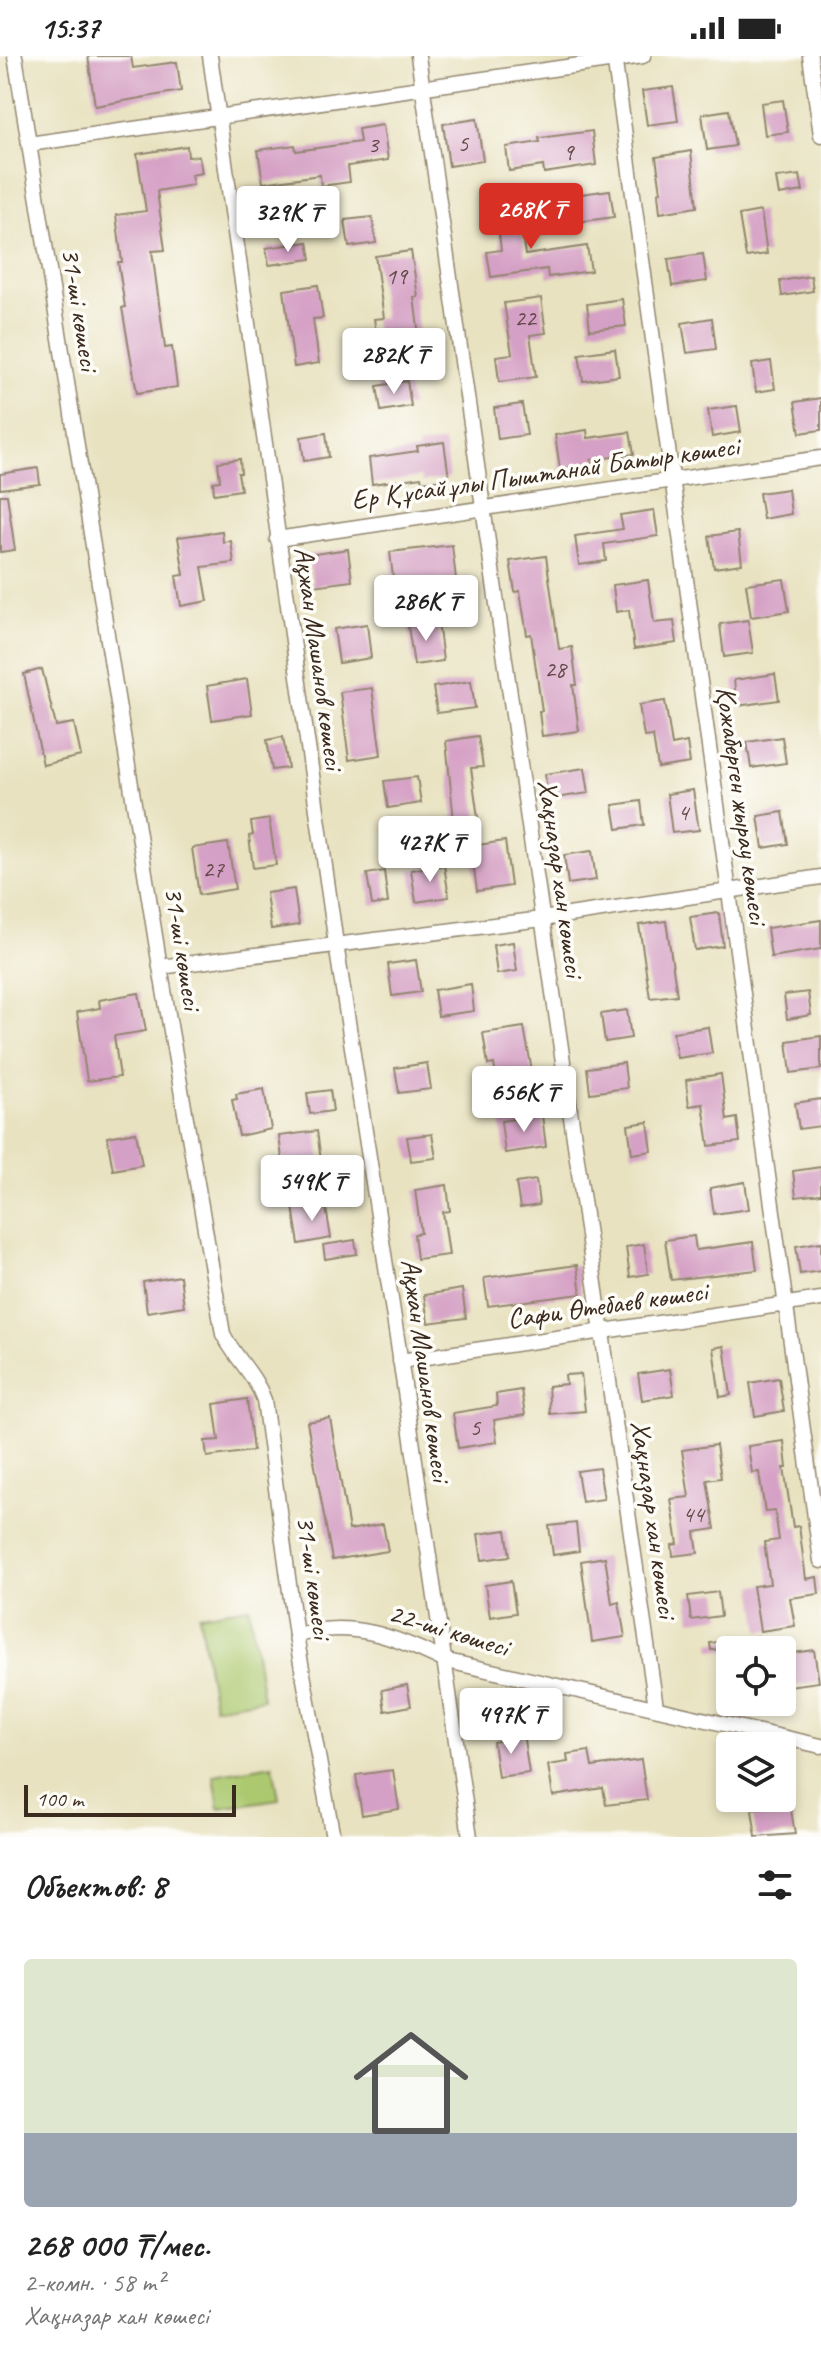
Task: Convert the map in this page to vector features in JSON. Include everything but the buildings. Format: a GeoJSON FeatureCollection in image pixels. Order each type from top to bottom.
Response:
{"type":"FeatureCollection","features":[{"type":"Feature","properties":{"kind":"street","name":"31-ші көшесі"},"geometry":{"type":"LineString","coordinates":[[15,56],[160,967],[223,1334],[232,1353],[259,1385],[264,1400],[296,1636],[333,1837]]}},
{"type":"Feature","properties":{"kind":"street","name":"Ақжан Машанов көшесі"},"geometry":{"type":"LineString","coordinates":[[210,56],[336,944],[470,1837]]}},
{"type":"Feature","properties":{"kind":"street","name":"Хақназар хан көшесі"},"geometry":{"type":"LineString","coordinates":[[418,56],[656,1707]]}},
{"type":"Feature","properties":{"kind":"street"},"geometry":{"type":"LineString","coordinates":[[29,144],[643,56]]}},
{"type":"Feature","properties":{"kind":"street"},"geometry":{"type":"LineString","coordinates":[[810,56],[821,135]]}},
{"type":"Feature","properties":{"kind":"street","name":"Қожаберген жырау көшесі"},"geometry":{"type":"LineString","coordinates":[[614,58],[821,1561]]}},
{"type":"Feature","properties":{"kind":"street","name":"Ер Құсайұлы Пыштанай Батыр көшесі"},"geometry":{"type":"LineString","coordinates":[[277,539],[821,458]]}},
{"type":"Feature","properties":{"kind":"street"},"geometry":{"type":"LineString","coordinates":[[160,967],[542,919],[821,877]]}},
{"type":"Feature","properties":{"kind":"street","name":"Сафи Өтебаев көшесі"},"geometry":{"type":"LineString","coordinates":[[400,1361],[821,1299]]}},
{"type":"Feature","properties":{"kind":"street","name":"22-ші көшесі"},"geometry":{"type":"LineString","coordinates":[[296,1636],[315,1629],[362,1630],[391,1636],[443,1660],[821,1746]]}},
{"type":"Feature","properties":{"kind":"green space"},"geometry":{"type":"Polygon","coordinates":[[[249,1607],[263,1699],[214,1707],[199,1615],[249,1607]]]}},
{"type":"Feature","properties":{"kind":"green space"},"geometry":{"type":"Polygon","coordinates":[[[273,1765],[279,1799],[219,1808],[214,1775],[273,1765]]]}}]}
